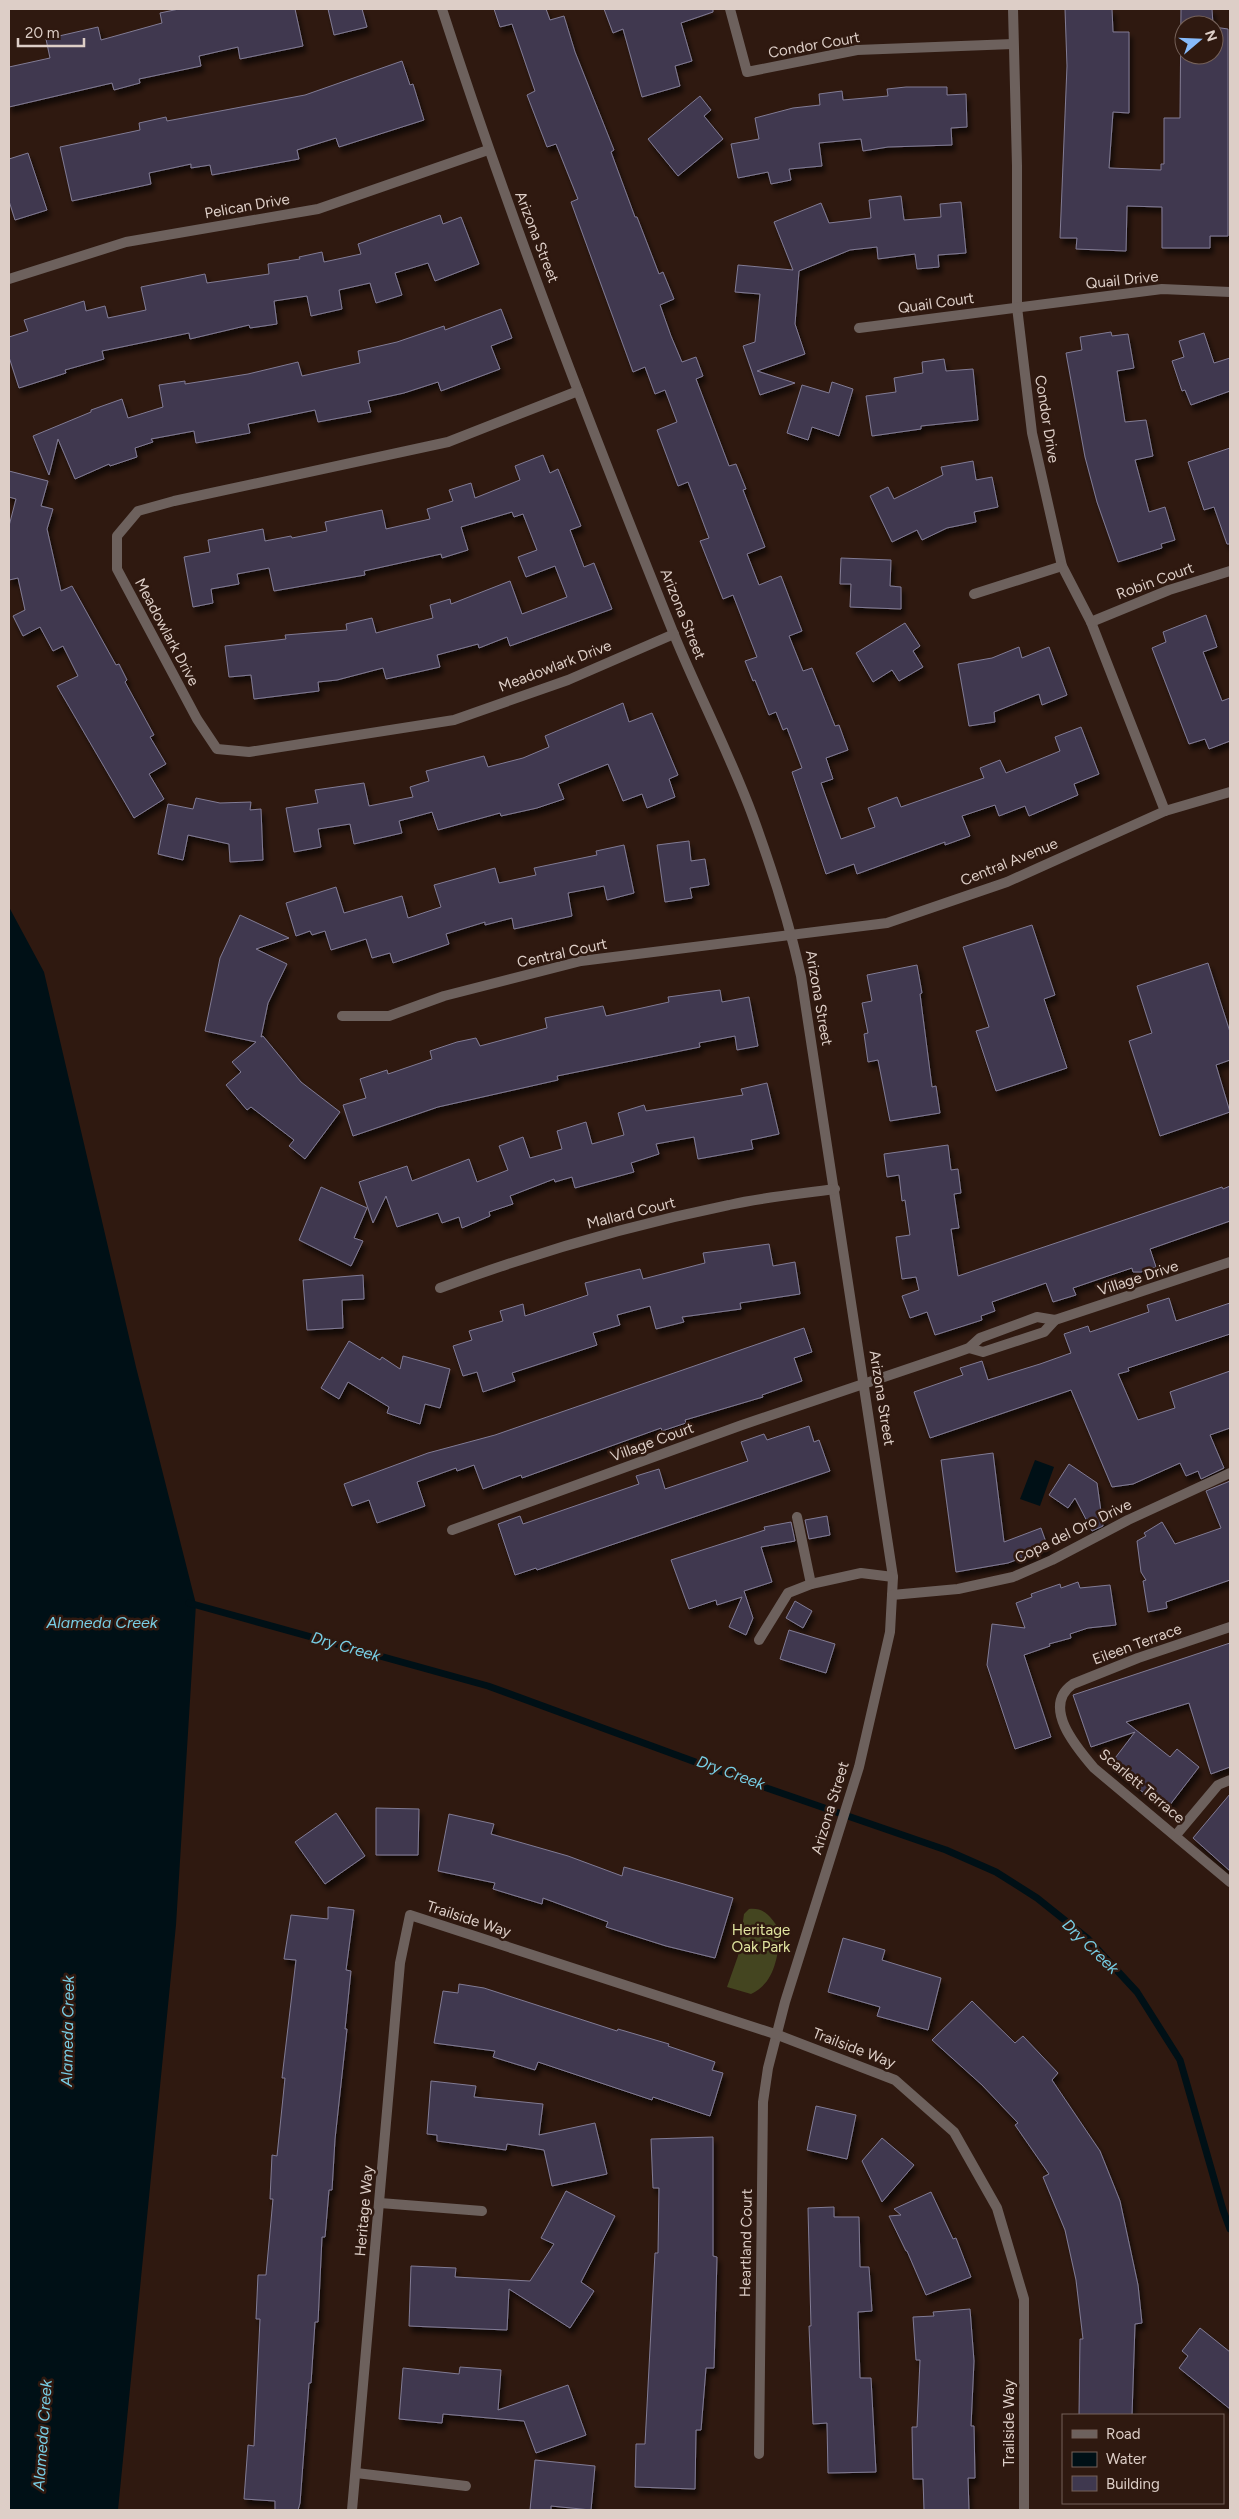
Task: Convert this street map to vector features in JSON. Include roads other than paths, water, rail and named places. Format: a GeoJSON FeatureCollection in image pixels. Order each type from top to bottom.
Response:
{"type":"FeatureCollection","features":[{"type":"Feature","properties":{"kind":"street","name":"Arizona Street"},"geometry":{"type":"LineString","coordinates":[[442,9],[488,150],[578,390],[674,634],[753,816],[792,936],[801,976],[893,1577],[890,1632],[858,1767],[785,2002],[778,2035]]}},
{"type":"Feature","properties":{"kind":"street","name":"Condor Court"},"geometry":{"type":"LineString","coordinates":[[730,9],[747,72],[857,50],[1013,44]]}},
{"type":"Feature","properties":{"kind":"street","name":"Condor Drive"},"geometry":{"type":"LineString","coordinates":[[1013,9],[1017,166],[1017,307],[1032,433],[1062,566],[1091,622],[1165,811]]}},
{"type":"Feature","properties":{"kind":"street","name":"Pelican Drive"},"geometry":{"type":"LineString","coordinates":[[9,279],[126,242],[318,208],[488,150]]}},
{"type":"Feature","properties":{"kind":"street","name":"Quail Drive"},"geometry":{"type":"LineString","coordinates":[[1017,307],[1162,290],[1230,292]]}},
{"type":"Feature","properties":{"kind":"street","name":"Quail Court"},"geometry":{"type":"LineString","coordinates":[[860,328],[1017,307]]}},
{"type":"Feature","properties":{"kind":"street","name":"Meadowlark Drive"},"geometry":{"type":"LineString","coordinates":[[578,390],[448,442],[174,501],[138,511],[117,536],[117,569],[196,718],[217,749],[249,752],[454,720],[568,680],[674,634]]}},
{"type":"Feature","properties":{"kind":"street"},"geometry":{"type":"LineString","coordinates":[[974,594],[1062,566]]}},
{"type":"Feature","properties":{"kind":"street","name":"Robin Court"},"geometry":{"type":"LineString","coordinates":[[1091,622],[1169,590],[1230,571]]}},
{"type":"Feature","properties":{"kind":"street","name":"Central Avenue"},"geometry":{"type":"LineString","coordinates":[[792,936],[887,923],[1008,882],[1165,811],[1230,792]]}},
{"type":"Feature","properties":{"kind":"street","name":"Central Court"},"geometry":{"type":"LineString","coordinates":[[342,1016],[389,1016],[444,996],[581,962],[792,936]]}},
{"type":"Feature","properties":{"kind":"street","name":"Mallard Court"},"geometry":{"type":"LineString","coordinates":[[440,1288],[514,1260],[609,1232],[731,1204],[835,1189]]}},
{"type":"Feature","properties":{"kind":"street","name":"Village Drive"},"geometry":{"type":"LineString","coordinates":[[864,1384],[969,1348],[980,1338],[1037,1317],[1055,1320],[1230,1262]]}},
{"type":"Feature","properties":{"kind":"street","name":"Village Drive"},"geometry":{"type":"LineString","coordinates":[[969,1348],[983,1352],[1044,1332],[1055,1320]]}},
{"type":"Feature","properties":{"kind":"street","name":"Village Court"},"geometry":{"type":"LineString","coordinates":[[452,1530],[742,1425],[864,1384]]}},
{"type":"Feature","properties":{"kind":"street","name":"Copa del Oro Drive"},"geometry":{"type":"LineString","coordinates":[[892,1595],[958,1589],[1013,1577],[1052,1560],[1128,1520],[1230,1473]]}},
{"type":"Feature","properties":{"kind":"street"},"geometry":{"type":"LineString","coordinates":[[797,1517],[811,1584]]}},
{"type":"Feature","properties":{"kind":"street"},"geometry":{"type":"LineString","coordinates":[[759,1640],[788,1593],[811,1584],[861,1573],[893,1577]]}},
{"type":"Feature","properties":{"kind":"street","name":"Eileen Terrace"},"geometry":{"type":"LineString","coordinates":[[1060,1697],[1072,1684],[1230,1627]]}},
{"type":"Feature","properties":{"kind":"street","name":"Scarlett Terrace"},"geometry":{"type":"LineString","coordinates":[[1060,1697],[1059,1704],[1064,1723],[1079,1750],[1094,1768],[1230,1882]]}},
{"type":"Feature","properties":{"kind":"street"},"geometry":{"type":"LineString","coordinates":[[1176,1835],[1218,1785],[1230,1780]]}},
{"type":"Feature","properties":{"kind":"street","name":"Trailside Way"},"geometry":{"type":"LineString","coordinates":[[410,1915],[778,2035],[895,2080],[954,2132],[997,2208],[1024,2299],[1024,2510]]}},
{"type":"Feature","properties":{"kind":"street","name":"Heritage Way"},"geometry":{"type":"LineString","coordinates":[[352,2510],[400,1963],[410,1915]]}},
{"type":"Feature","properties":{"kind":"street","name":"Heartland Court"},"geometry":{"type":"LineString","coordinates":[[759,2454],[763,2102],[768,2068],[778,2035]]}},
{"type":"Feature","properties":{"kind":"street"},"geometry":{"type":"LineString","coordinates":[[380,2203],[482,2211]]}},
{"type":"Feature","properties":{"kind":"street"},"geometry":{"type":"LineString","coordinates":[[356,2473],[466,2486]]}},
{"type":"Feature","properties":{"kind":"water","name":"Alameda Creek"},"geometry":{"type":"Polygon","coordinates":[[[9,907],[44,972],[136,1367],[196,1604],[176,1925],[118,2510],[9,2510],[9,907]]]}},
{"type":"Feature","properties":{"kind":"water"},"geometry":{"type":"Polygon","coordinates":[[[1035,1460],[1054,1467],[1040,1506],[1020,1499],[1035,1460]]]}},
{"type":"Feature","properties":{"kind":"waterway","name":"Dry Creek"},"geometry":{"type":"LineString","coordinates":[[189,1603],[488,1686],[758,1785],[946,1850],[996,1872],[1037,1898],[1087,1938],[1137,1992],[1180,2060],[1230,2229]]}},
{"type":"Feature","properties":{"kind":"park label","name":"Heritage Oak Park"},"geometry":{"type":"Point","coordinates":[761,1938]}}]}
